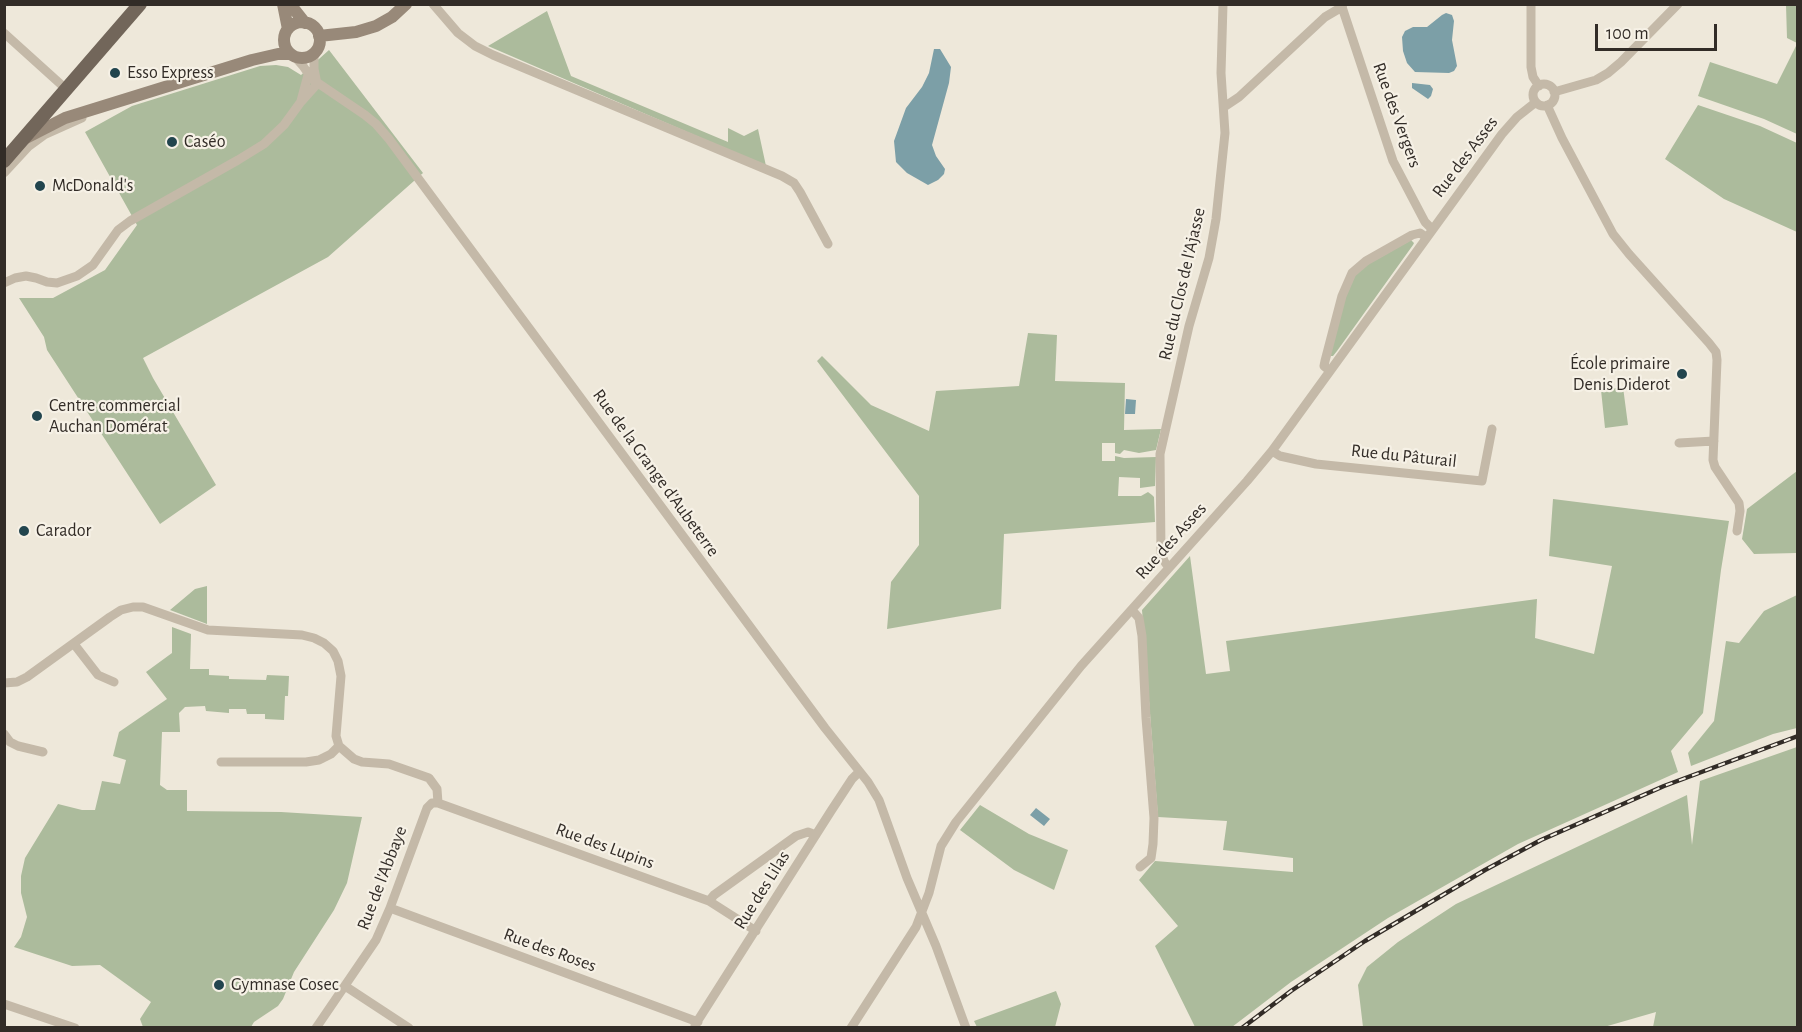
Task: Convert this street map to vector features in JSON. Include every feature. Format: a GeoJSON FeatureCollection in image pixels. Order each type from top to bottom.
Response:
{"type":"FeatureCollection","features":[{"type":"Feature","properties":{"kind":"main road"},"geometry":{"type":"LineString","coordinates":[[4,161],[132,4]]}},
{"type":"Feature","properties":{"kind":"main road"},"geometry":{"type":"LineString","coordinates":[[4,153],[140,4]]}},
{"type":"Feature","properties":{"kind":"main road"},"geometry":{"type":"LineString","coordinates":[[283,4],[288,29],[284,39],[287,50],[292,55]]}},
{"type":"Feature","properties":{"kind":"main road"},"geometry":{"type":"LineString","coordinates":[[22,141],[64,118],[252,60],[278,54],[304,58],[314,54],[319,46],[316,29],[305,23],[290,4]]}},
{"type":"Feature","properties":{"kind":"main road"},"geometry":{"type":"LineString","coordinates":[[319,36],[356,32],[376,26],[392,17],[406,4]]}},
{"type":"Feature","properties":{"kind":"main road"},"geometry":{"type":"LineString","coordinates":[[288,29],[296,24],[305,23]]}},
{"type":"Feature","properties":{"kind":"street"},"geometry":{"type":"LineString","coordinates":[[433,4],[458,33],[493,56],[794,183],[828,244]]}},
{"type":"Feature","properties":{"kind":"street","name":"Rue du Clos de l'Ajasse"},"geometry":{"type":"LineString","coordinates":[[1169,568],[1161,552],[1160,454],[1216,219],[1225,144],[1221,73],[1223,4]]}},
{"type":"Feature","properties":{"kind":"street"},"geometry":{"type":"LineString","coordinates":[[1531,4],[1531,67],[1533,77],[1539,86]]}},
{"type":"Feature","properties":{"kind":"street"},"geometry":{"type":"LineString","coordinates":[[1554,92],[1596,80],[1608,73],[1678,4]]}},
{"type":"Feature","properties":{"kind":"street"},"geometry":{"type":"LineString","coordinates":[[1224,107],[1239,97],[1325,16],[1342,6]]}},
{"type":"Feature","properties":{"kind":"street","name":"Rue des Vergers"},"geometry":{"type":"LineString","coordinates":[[1342,6],[1393,161],[1429,233]]}},
{"type":"Feature","properties":{"kind":"street"},"geometry":{"type":"LineString","coordinates":[[4,33],[64,87]]}},
{"type":"Feature","properties":{"kind":"street"},"geometry":{"type":"LineString","coordinates":[[4,284],[15,278],[26,276],[57,283],[77,276],[93,266],[118,230],[130,220],[264,144],[317,84],[314,54]]}},
{"type":"Feature","properties":{"kind":"street","name":"Rue de la Grange d'Aubeterre"},"geometry":{"type":"LineString","coordinates":[[292,55],[317,84],[365,115],[389,139],[619,452],[868,782],[879,800],[922,914]]}},
{"type":"Feature","properties":{"kind":"street"},"geometry":{"type":"LineString","coordinates":[[300,103],[308,75]]}},
{"type":"Feature","properties":{"kind":"street"},"geometry":{"type":"LineString","coordinates":[[1548,85],[1554,92],[1554,99],[1547,105],[1542,105],[1534,99],[1534,93],[1539,86],[1548,85]]}},
{"type":"Feature","properties":{"kind":"street"},"geometry":{"type":"LineString","coordinates":[[4,172],[29,146],[44,135],[78,120],[108,111],[137,96]]}},
{"type":"Feature","properties":{"kind":"street","name":"Rue des Asses"},"geometry":{"type":"LineString","coordinates":[[851,1028],[916,927],[922,914],[941,846],[949,832],[1081,666],[1272,451],[1509,125],[1536,102]]}},
{"type":"Feature","properties":{"kind":"street"},"geometry":{"type":"LineString","coordinates":[[1547,105],[1613,234],[1716,352],[1718,360],[1713,460],[1715,467],[1739,503],[1737,531]]}},
{"type":"Feature","properties":{"kind":"street"},"geometry":{"type":"LineString","coordinates":[[1330,371],[1324,366],[1342,296],[1352,273],[1366,261],[1412,235],[1429,233]]}},
{"type":"Feature","properties":{"kind":"street","name":"Rue du Pâturail"},"geometry":{"type":"LineString","coordinates":[[1272,451],[1280,456],[1316,464],[1482,481],[1492,429]]}},
{"type":"Feature","properties":{"kind":"street"},"geometry":{"type":"LineString","coordinates":[[1679,443],[1714,441]]}},
{"type":"Feature","properties":{"kind":"street"},"geometry":{"type":"LineString","coordinates":[[4,683],[27,678],[116,614],[133,607],[143,607],[208,630],[302,635],[314,638],[333,651],[338,661],[341,676],[336,736],[339,746],[354,759],[362,762],[389,764],[429,778],[437,789],[438,803]]}},
{"type":"Feature","properties":{"kind":"street"},"geometry":{"type":"LineString","coordinates":[[1132,610],[1139,618],[1142,636],[1154,818],[1151,858],[1140,867]]}},
{"type":"Feature","properties":{"kind":"street"},"geometry":{"type":"LineString","coordinates":[[74,644],[98,675],[114,682]]}},
{"type":"Feature","properties":{"kind":"street"},"geometry":{"type":"LineString","coordinates":[[4,734],[10,742],[18,746],[43,752]]}},
{"type":"Feature","properties":{"kind":"street"},"geometry":{"type":"LineString","coordinates":[[221,762],[306,762],[319,760],[331,754],[339,746]]}},
{"type":"Feature","properties":{"kind":"street","name":"Rue des Lilas"},"geometry":{"type":"LineString","coordinates":[[696,1025],[852,779],[859,772]]}},
{"type":"Feature","properties":{"kind":"street","name":"Rue de l'Abbaye"},"geometry":{"type":"LineString","coordinates":[[316,1028],[376,939],[427,808],[432,803],[438,803]]}},
{"type":"Feature","properties":{"kind":"street","name":"Rue des Lupins"},"geometry":{"type":"LineString","coordinates":[[438,803],[709,901],[756,930]]}},
{"type":"Feature","properties":{"kind":"street"},"geometry":{"type":"LineString","coordinates":[[709,901],[714,895],[796,836],[808,832],[816,835]]}},
{"type":"Feature","properties":{"kind":"street","name":"Rue des Roses"},"geometry":{"type":"LineString","coordinates":[[390,908],[696,1025]]}},
{"type":"Feature","properties":{"kind":"street"},"geometry":{"type":"LineString","coordinates":[[922,914],[966,1028]]}},
{"type":"Feature","properties":{"kind":"street"},"geometry":{"type":"LineString","coordinates":[[345,986],[409,1028]]}},
{"type":"Feature","properties":{"kind":"street"},"geometry":{"type":"LineString","coordinates":[[4,1004],[75,1028]]}},
{"type":"Feature","properties":{"kind":"green space"},"geometry":{"type":"Polygon","coordinates":[[[1786,5],[1797,5],[1797,43],[1787,38],[1786,5]]]}},
{"type":"Feature","properties":{"kind":"green space"},"geometry":{"type":"Polygon","coordinates":[[[547,11],[571,76],[728,142],[728,128],[744,136],[758,129],[766,166],[488,46],[547,11]]]}},
{"type":"Feature","properties":{"kind":"green space"},"geometry":{"type":"Polygon","coordinates":[[[1797,44],[1797,134],[1764,119],[1698,96],[1710,62],[1777,84],[1797,44]]]}},
{"type":"Feature","properties":{"kind":"green space"},"geometry":{"type":"Polygon","coordinates":[[[329,50],[423,173],[328,257],[143,358],[216,485],[160,524],[47,350],[44,337],[19,298],[53,298],[105,270],[137,225],[85,132],[132,106],[260,66],[288,67],[301,75],[329,50]]]}},
{"type":"Feature","properties":{"kind":"green space"},"geometry":{"type":"Polygon","coordinates":[[[1698,105],[1760,126],[1797,143],[1797,232],[1724,199],[1665,159],[1698,105]]]}},
{"type":"Feature","properties":{"kind":"green space"},"geometry":{"type":"Polygon","coordinates":[[[1411,240],[1413,245],[1337,351],[1333,356],[1329,356],[1346,293],[1358,270],[1411,240]]]}},
{"type":"Feature","properties":{"kind":"green space"},"geometry":{"type":"Polygon","coordinates":[[[1028,333],[1057,335],[1055,381],[1125,383],[1124,430],[1161,429],[1156,450],[1139,453],[1124,450],[1120,454],[1115,453],[1115,443],[1102,443],[1102,461],[1115,461],[1115,456],[1156,457],[1155,486],[1140,488],[1140,478],[1119,477],[1118,496],[1141,496],[1148,492],[1154,497],[1155,522],[1004,534],[1001,609],[887,629],[891,582],[919,545],[919,496],[817,361],[822,356],[871,405],[929,431],[936,391],[1019,386],[1028,333]]]}},
{"type":"Feature","properties":{"kind":"green space"},"geometry":{"type":"Polygon","coordinates":[[[1623,387],[1628,425],[1605,428],[1601,390],[1623,387]]]}},
{"type":"Feature","properties":{"kind":"green space"},"geometry":{"type":"Polygon","coordinates":[[[1797,471],[1797,553],[1754,554],[1742,539],[1747,509],[1797,471]]]}},
{"type":"Feature","properties":{"kind":"green space"},"geometry":{"type":"Polygon","coordinates":[[[1553,499],[1729,521],[1703,713],[1671,751],[1678,772],[1518,844],[1388,918],[1291,982],[1232,1027],[1195,1027],[1155,946],[1178,926],[1139,880],[1155,861],[1293,872],[1293,858],[1223,850],[1227,821],[1158,817],[1142,610],[1190,556],[1206,674],[1230,671],[1226,641],[1537,599],[1535,638],[1594,654],[1612,566],[1549,556],[1553,499]]]}},
{"type":"Feature","properties":{"kind":"green space"},"geometry":{"type":"Polygon","coordinates":[[[207,586],[207,624],[170,610],[195,589],[207,586]]]}},
{"type":"Feature","properties":{"kind":"green space"},"geometry":{"type":"Polygon","coordinates":[[[1797,595],[1797,728],[1773,734],[1691,766],[1688,753],[1714,721],[1726,641],[1739,643],[1764,611],[1797,595]]]}},
{"type":"Feature","properties":{"kind":"green space"},"geometry":{"type":"Polygon","coordinates":[[[172,627],[191,634],[190,669],[209,669],[209,675],[229,676],[229,679],[266,680],[267,675],[289,676],[288,696],[285,696],[284,720],[265,719],[265,714],[247,714],[246,709],[229,709],[229,713],[206,711],[205,706],[185,707],[179,713],[180,732],[162,732],[160,785],[167,790],[187,790],[187,811],[281,812],[362,817],[347,883],[334,910],[294,972],[283,999],[278,1006],[254,1022],[251,1027],[143,1027],[140,1019],[151,1002],[100,965],[72,966],[14,947],[21,937],[27,917],[21,893],[21,876],[25,858],[58,804],[82,810],[95,810],[102,781],[120,784],[126,760],[113,756],[119,732],[167,699],[146,672],[172,653],[172,627]]]}},
{"type":"Feature","properties":{"kind":"green space"},"geometry":{"type":"Polygon","coordinates":[[[1797,747],[1797,1027],[1653,1027],[1656,1012],[1604,1027],[1363,1027],[1358,985],[1367,967],[1398,942],[1456,904],[1687,795],[1692,845],[1700,781],[1797,747]]]}},
{"type":"Feature","properties":{"kind":"green space"},"geometry":{"type":"Polygon","coordinates":[[[980,805],[1029,834],[1068,850],[1054,890],[1014,870],[960,830],[980,805]]]}},
{"type":"Feature","properties":{"kind":"green space"},"geometry":{"type":"Polygon","coordinates":[[[1056,991],[1061,1004],[1055,1027],[977,1027],[974,1021],[1056,991]]]}},
{"type":"Feature","properties":{"kind":"water"},"geometry":{"type":"Polygon","coordinates":[[[1446,13],[1452,15],[1454,21],[1452,40],[1457,66],[1449,73],[1415,72],[1407,63],[1403,51],[1402,37],[1405,31],[1413,27],[1427,27],[1446,13]]]}},
{"type":"Feature","properties":{"kind":"water"},"geometry":{"type":"Polygon","coordinates":[[[934,49],[940,49],[951,67],[949,83],[932,145],[945,169],[944,174],[938,180],[928,185],[907,173],[896,162],[894,141],[906,108],[922,87],[929,73],[934,49]]]}},
{"type":"Feature","properties":{"kind":"water"},"geometry":{"type":"Polygon","coordinates":[[[1412,83],[1430,85],[1433,89],[1431,96],[1428,99],[1412,88],[1412,83]]]}},
{"type":"Feature","properties":{"kind":"water"},"geometry":{"type":"Polygon","coordinates":[[[1126,399],[1136,400],[1135,414],[1125,414],[1126,399]]]}},
{"type":"Feature","properties":{"kind":"water"},"geometry":{"type":"Polygon","coordinates":[[[1036,808],[1050,819],[1044,826],[1030,815],[1036,808]]]}},
{"type":"Feature","properties":{"kind":"railway"},"geometry":{"type":"LineString","coordinates":[[1242,1028],[1291,991],[1365,941],[1485,870],[1541,840],[1664,786],[1798,736]]}},
{"type":"Feature","properties":{"kind":"place","name":"Esso Express"},"geometry":{"type":"Point","coordinates":[115,73]}},
{"type":"Feature","properties":{"kind":"place","name":"Caséo"},"geometry":{"type":"Point","coordinates":[172,142]}},
{"type":"Feature","properties":{"kind":"place","name":"McDonald's"},"geometry":{"type":"Point","coordinates":[40,186]}},
{"type":"Feature","properties":{"kind":"place","name":"École primaire Denis Diderot"},"geometry":{"type":"Point","coordinates":[1682,374]}},
{"type":"Feature","properties":{"kind":"place","name":"Centre commercial Auchan Domérat"},"geometry":{"type":"Point","coordinates":[37,416]}},
{"type":"Feature","properties":{"kind":"place","name":"Carador"},"geometry":{"type":"Point","coordinates":[24,531]}},
{"type":"Feature","properties":{"kind":"place","name":"Gymnase Cosec"},"geometry":{"type":"Point","coordinates":[219,985]}}]}
